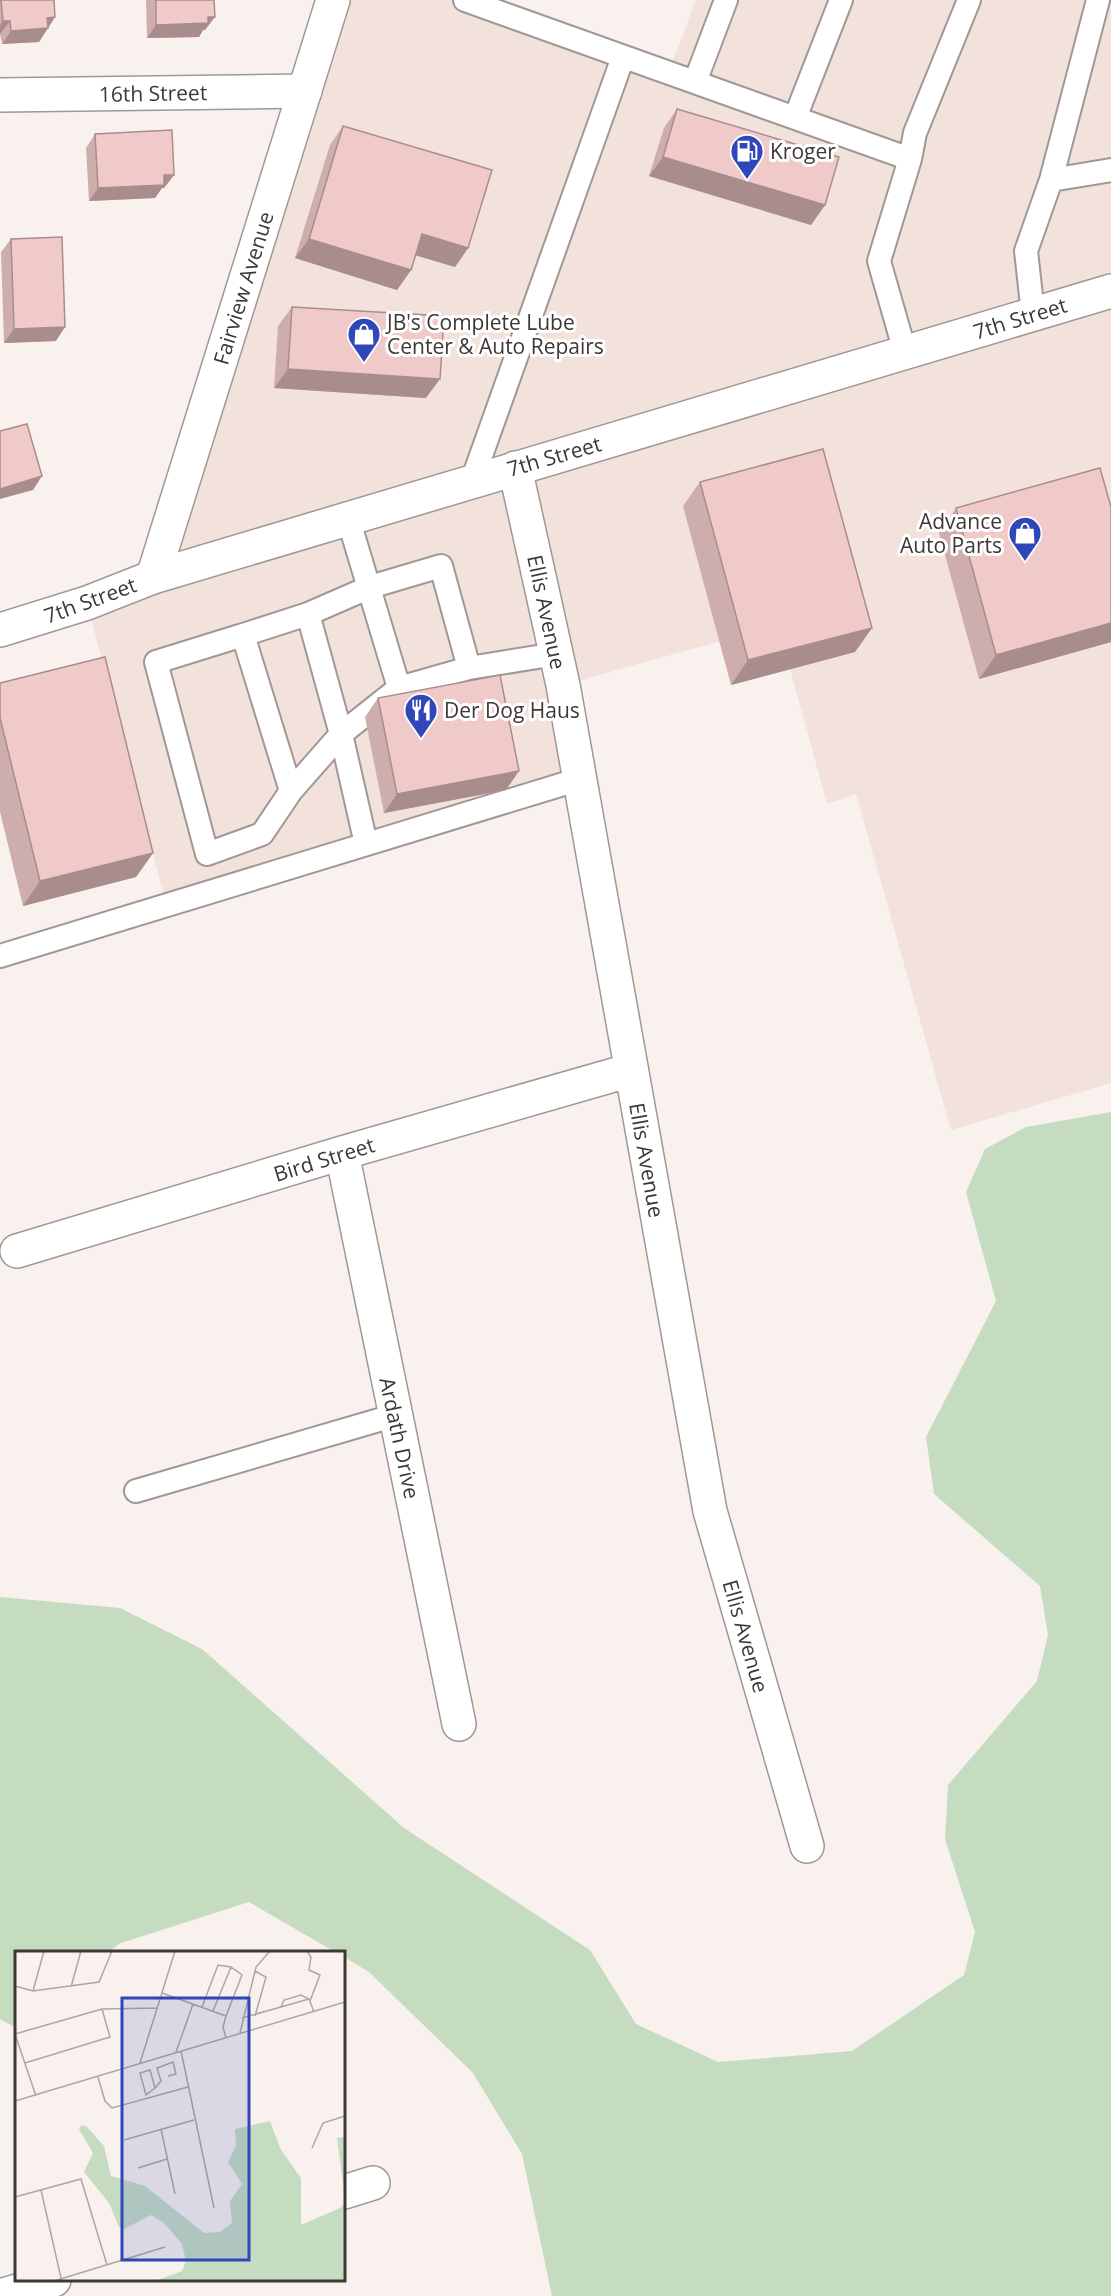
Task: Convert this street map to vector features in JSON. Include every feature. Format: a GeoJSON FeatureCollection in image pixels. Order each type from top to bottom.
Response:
{"type":"FeatureCollection","features":[{"type":"Feature","properties":{"kind":"street","name":"Fairview Avenue"},"geometry":{"type":"LineString","coordinates":[[153,577],[333,0]]}},
{"type":"Feature","properties":{"kind":"street","name":"16th Street"},"geometry":{"type":"LineString","coordinates":[[0,95],[305,91]]}},
{"type":"Feature","properties":{"kind":"street","name":"7th Street"},"geometry":{"type":"LineString","coordinates":[[0,630],[87,603],[153,577],[1111,291]]}},
{"type":"Feature","properties":{"kind":"street","name":"Ellis Avenue"},"geometry":{"type":"LineString","coordinates":[[515,468],[556,654],[580,779],[710,1511],[807,1846]]}},
{"type":"Feature","properties":{"kind":"street","name":"Bird Street"},"geometry":{"type":"LineString","coordinates":[[17,1251],[342,1153],[631,1070]]}},
{"type":"Feature","properties":{"kind":"street","name":"Ardath Drive"},"geometry":{"type":"LineString","coordinates":[[342,1153],[459,1724]]}},
{"type":"Feature","properties":{"kind":"street"},"geometry":{"type":"LineString","coordinates":[[0,2296],[51,2281]]}},
{"type":"Feature","properties":{"kind":"lane"},"geometry":{"type":"LineString","coordinates":[[465,0],[910,159]]}},
{"type":"Feature","properties":{"kind":"lane"},"geometry":{"type":"LineString","coordinates":[[695,82],[726,0]]}},
{"type":"Feature","properties":{"kind":"lane"},"geometry":{"type":"LineString","coordinates":[[795,117],[842,0]]}},
{"type":"Feature","properties":{"kind":"lane"},"geometry":{"type":"LineString","coordinates":[[905,352],[879,261],[910,159],[915,133],[969,0]]}},
{"type":"Feature","properties":{"kind":"lane"},"geometry":{"type":"LineString","coordinates":[[1033,314],[1026,251],[1051,180],[1098,0]]}},
{"type":"Feature","properties":{"kind":"lane"},"geometry":{"type":"LineString","coordinates":[[472,481],[623,57]]}},
{"type":"Feature","properties":{"kind":"lane"},"geometry":{"type":"LineString","coordinates":[[1051,180],[1111,170]]}},
{"type":"Feature","properties":{"kind":"lane"},"geometry":{"type":"LineString","coordinates":[[348,518],[399,688]]}},
{"type":"Feature","properties":{"kind":"lane"},"geometry":{"type":"LineString","coordinates":[[469,668],[441,566],[370,587],[308,614],[156,662],[207,854],[262,834],[291,791],[341,734],[399,688],[469,668],[556,654]]}},
{"type":"Feature","properties":{"kind":"lane"},"geometry":{"type":"LineString","coordinates":[[308,614],[341,734],[366,844]]}},
{"type":"Feature","properties":{"kind":"lane"},"geometry":{"type":"LineString","coordinates":[[243,635],[291,791]]}},
{"type":"Feature","properties":{"kind":"lane"},"geometry":{"type":"LineString","coordinates":[[0,956],[580,779]]}},
{"type":"Feature","properties":{"kind":"lane"},"geometry":{"type":"LineString","coordinates":[[136,1491],[396,1415]]}},
{"type":"Feature","properties":{"kind":"shaded area"},"geometry":{"type":"Polygon","coordinates":[[[333,0],[465,0],[670,68],[696,0],[1111,0],[1111,1083],[951,1130],[856,794],[827,804],[778,625],[563,685],[580,779],[166,904],[87,603],[153,577],[333,0]]]}},
{"type":"Feature","properties":{"kind":"green space"},"geometry":{"type":"Polygon","coordinates":[[[1111,1112],[1111,2296],[552,2296],[522,2154],[473,2073],[369,1972],[345,1958],[345,1951],[333,1951],[249,1902],[121,1943],[109,1951],[15,1951],[15,2026],[0,2019],[0,1597],[120,1608],[202,1649],[404,1828],[590,1950],[636,2024],[718,2062],[852,2051],[964,1975],[975,1932],[945,1839],[948,1785],[1037,1681],[1048,1635],[1040,1586],[934,1494],[926,1437],[996,1301],[966,1192],[985,1149],[1026,1127],[1111,1112]]]}},
{"type":"Feature","properties":{"kind":"building"},"geometry":{"type":"Polygon","coordinates":[[[1,0],[54,0],[55,17],[47,18],[48,28],[11,31],[10,21],[3,21],[1,0]]]}},
{"type":"Feature","properties":{"kind":"building"},"geometry":{"type":"Polygon","coordinates":[[[156,0],[214,0],[215,17],[208,17],[208,23],[156,25],[156,0]]]}},
{"type":"Feature","properties":{"kind":"building"},"geometry":{"type":"Polygon","coordinates":[[[677,109],[839,157],[825,205],[663,157],[677,109]]]}},
{"type":"Feature","properties":{"kind":"building"},"geometry":{"type":"Polygon","coordinates":[[[343,126],[492,170],[468,248],[422,234],[411,270],[309,239],[343,126]]]}},
{"type":"Feature","properties":{"kind":"building"},"geometry":{"type":"Polygon","coordinates":[[[172,130],[174,175],[164,175],[164,185],[98,188],[95,134],[172,130]]]}},
{"type":"Feature","properties":{"kind":"building"},"geometry":{"type":"Polygon","coordinates":[[[62,237],[65,327],[14,329],[11,239],[62,237]]]}},
{"type":"Feature","properties":{"kind":"building"},"geometry":{"type":"Polygon","coordinates":[[[292,307],[444,316],[440,379],[288,369],[292,307]]]}},
{"type":"Feature","properties":{"kind":"building"},"geometry":{"type":"Polygon","coordinates":[[[27,424],[42,476],[0,489],[0,431],[27,424]]]}},
{"type":"Feature","properties":{"kind":"building"},"geometry":{"type":"Polygon","coordinates":[[[823,449],[872,628],[748,660],[700,482],[823,449]]]}},
{"type":"Feature","properties":{"kind":"building","name":"Advance Auto Parts"},"geometry":{"type":"Polygon","coordinates":[[[1100,468],[1111,507],[1111,623],[996,655],[956,508],[1100,468]]]}},
{"type":"Feature","properties":{"kind":"building"},"geometry":{"type":"Polygon","coordinates":[[[105,657],[153,853],[40,881],[0,718],[0,683],[105,657]]]}},
{"type":"Feature","properties":{"kind":"building"},"geometry":{"type":"Polygon","coordinates":[[[500,675],[519,771],[397,794],[378,698],[500,675]]]}},
{"type":"Feature","properties":{"kind":"place","name":"Kroger"},"geometry":{"type":"Point","coordinates":[747,180]}},
{"type":"Feature","properties":{"kind":"place","name":"JB's Complete Lube Center & Auto Repairs"},"geometry":{"type":"Point","coordinates":[364,363]}},
{"type":"Feature","properties":{"kind":"place","name":"Advance Auto Parts"},"geometry":{"type":"Point","coordinates":[1025,562]}},
{"type":"Feature","properties":{"kind":"place","name":"Der Dog Haus"},"geometry":{"type":"Point","coordinates":[421,739]}}]}
